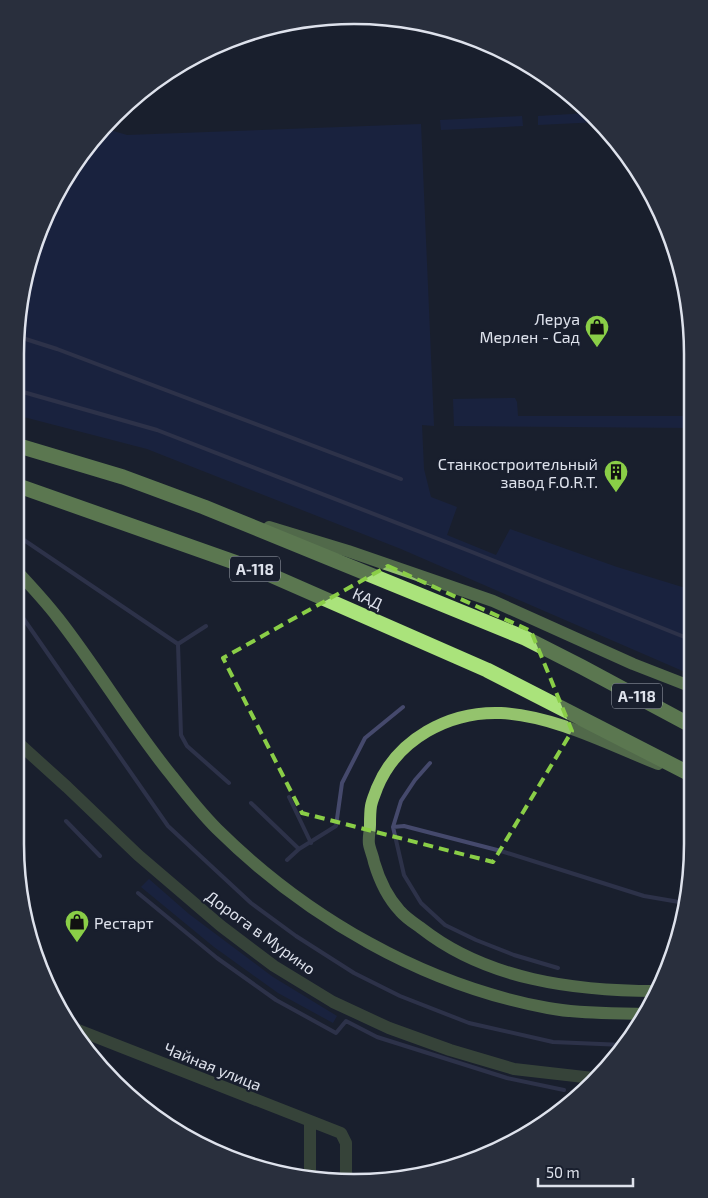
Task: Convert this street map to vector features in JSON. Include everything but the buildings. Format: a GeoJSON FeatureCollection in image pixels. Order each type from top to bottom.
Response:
{"type":"FeatureCollection","features":[{"type":"Feature","properties":{"kind":"highway","name":"КАД"},"geometry":{"type":"LineString","coordinates":[[24,447],[123,477],[204,507],[525,638],[684,722]]}},
{"type":"Feature","properties":{"kind":"highway","name":"КАД"},"geometry":{"type":"LineString","coordinates":[[24,488],[268,574],[487,670],[684,773]]}},
{"type":"Feature","properties":{"kind":"main road"},"geometry":{"type":"LineString","coordinates":[[204,507],[348,551],[493,601],[633,664],[684,684]]}},
{"type":"Feature","properties":{"kind":"main road"},"geometry":{"type":"LineString","coordinates":[[24,579],[59,619],[171,775],[216,828],[294,895],[331,920],[378,947],[426,970],[466,986],[548,1008],[589,1013],[637,1014]]}},
{"type":"Feature","properties":{"kind":"main road"},"geometry":{"type":"LineString","coordinates":[[650,991],[589,989],[551,984],[473,960],[439,942],[400,911],[379,878],[369,843],[371,804],[382,777],[400,752],[420,736],[446,722],[473,715],[500,713],[538,719],[571,729],[684,774]]}},
{"type":"Feature","properties":{"kind":"street","name":"Дорога в Мурино"},"geometry":{"type":"LineString","coordinates":[[24,748],[138,855],[221,926],[274,966],[333,1002],[389,1028],[450,1050],[514,1069],[588,1077]]}},
{"type":"Feature","properties":{"kind":"street","name":"Чайная улица"},"geometry":{"type":"LineString","coordinates":[[82,1032],[341,1133],[346,1142],[346,1174]]}},
{"type":"Feature","properties":{"kind":"street"},"geometry":{"type":"LineString","coordinates":[[310,1122],[310,1171]]}},
{"type":"Feature","properties":{"kind":"highlighted area"},"geometry":{"type":"Polygon","coordinates":[[[388,566],[531,631],[572,731],[493,862],[302,813],[223,658],[388,566]]]}},
{"type":"Feature","properties":{"kind":"shaded area"},"geometry":{"type":"Polygon","coordinates":[[[581,113],[590,122],[538,125],[538,116],[581,113]]]}},
{"type":"Feature","properties":{"kind":"shaded area"},"geometry":{"type":"Polygon","coordinates":[[[522,116],[523,126],[441,130],[440,120],[522,116]]]}},
{"type":"Feature","properties":{"kind":"shaded area"},"geometry":{"type":"Polygon","coordinates":[[[421,124],[434,426],[422,425],[424,469],[431,497],[457,507],[447,535],[496,555],[510,529],[617,567],[684,588],[684,672],[401,549],[147,449],[24,417],[24,332],[30,290],[41,248],[68,189],[92,153],[111,130],[127,135],[421,124]]]}},
{"type":"Feature","properties":{"kind":"shaded area"},"geometry":{"type":"Polygon","coordinates":[[[515,398],[518,416],[684,416],[684,428],[454,426],[453,399],[515,398]]]}},
{"type":"Feature","properties":{"kind":"shaded area"},"geometry":{"type":"Polygon","coordinates":[[[149,879],[189,914],[273,977],[337,1016],[333,1023],[278,993],[214,947],[141,887],[149,879]]]}},
{"type":"Feature","properties":{"kind":"waterway"},"geometry":{"type":"LineString","coordinates":[[24,339],[57,349],[401,479]]}},
{"type":"Feature","properties":{"kind":"waterway"},"geometry":{"type":"LineString","coordinates":[[24,392],[157,430],[684,637]]}},
{"type":"Feature","properties":{"kind":"waterway"},"geometry":{"type":"LineString","coordinates":[[24,540],[178,644]]}},
{"type":"Feature","properties":{"kind":"waterway"},"geometry":{"type":"LineString","coordinates":[[24,619],[168,826],[251,903],[296,936],[354,973],[400,996],[469,1023],[553,1042],[616,1045]]}},
{"type":"Feature","properties":{"kind":"waterway"},"geometry":{"type":"LineString","coordinates":[[206,626],[178,644],[181,735],[187,746],[229,783]]}},
{"type":"Feature","properties":{"kind":"waterway"},"geometry":{"type":"LineString","coordinates":[[287,860],[299,849],[336,826],[342,783],[365,738],[403,707]]}},
{"type":"Feature","properties":{"kind":"waterway"},"geometry":{"type":"LineString","coordinates":[[430,763],[415,780],[401,801],[393,827],[404,875],[421,903],[445,925],[476,940],[514,955],[558,968]]}},
{"type":"Feature","properties":{"kind":"waterway"},"geometry":{"type":"LineString","coordinates":[[289,797],[311,843]]}},
{"type":"Feature","properties":{"kind":"waterway"},"geometry":{"type":"LineString","coordinates":[[251,803],[299,849]]}},
{"type":"Feature","properties":{"kind":"waterway"},"geometry":{"type":"LineString","coordinates":[[66,821],[100,856]]}},
{"type":"Feature","properties":{"kind":"waterway"},"geometry":{"type":"LineString","coordinates":[[393,827],[404,826],[501,851],[644,896],[679,902]]}},
{"type":"Feature","properties":{"kind":"waterway"},"geometry":{"type":"LineString","coordinates":[[138,893],[217,958],[276,1000],[336,1033],[346,1021],[377,1037],[507,1078],[564,1090]]}},
{"type":"Feature","properties":{"kind":"place","name":"Леруа Мерлен - Сад"},"geometry":{"type":"Point","coordinates":[597,348]}},
{"type":"Feature","properties":{"kind":"place","name":"Станкостроительный завод F.O.R.T."},"geometry":{"type":"Point","coordinates":[616,493]}},
{"type":"Feature","properties":{"kind":"place","name":"Рестарт"},"geometry":{"type":"Point","coordinates":[77,943]}}]}
